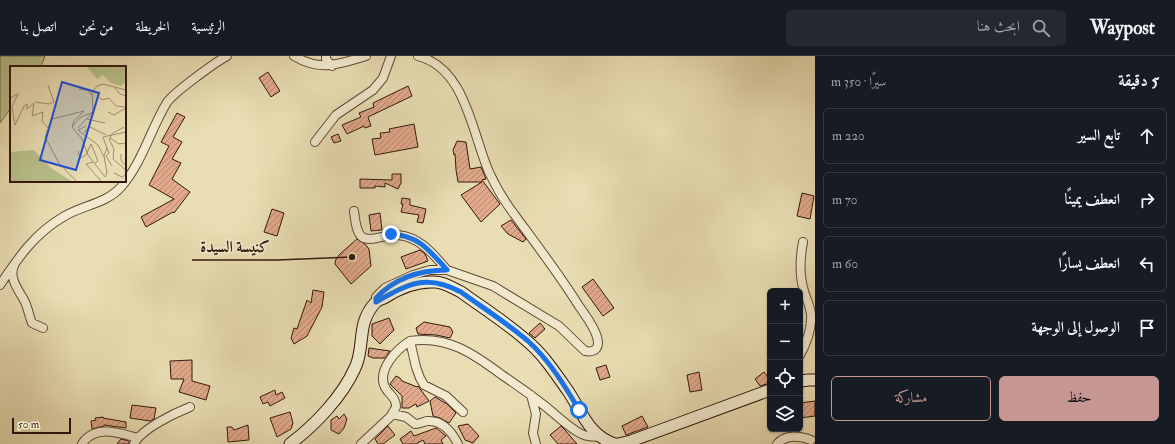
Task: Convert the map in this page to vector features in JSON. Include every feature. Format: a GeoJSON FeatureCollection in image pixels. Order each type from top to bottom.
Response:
{"type":"FeatureCollection","features":[{"type":"Feature","properties":{"kind":"main road"},"geometry":{"type":"LineString","coordinates":[[290,444],[322,415],[346,385],[356,368],[364,323],[376,302],[394,291],[412,284],[436,282],[449,286],[461,292],[517,333],[537,351],[561,381],[592,429],[599,437],[606,441],[616,444],[631,441],[767,391]]}},
{"type":"Feature","properties":{"kind":"main road"},"geometry":{"type":"LineString","coordinates":[[803,381],[815,380]]}},
{"type":"Feature","properties":{"kind":"street"},"geometry":{"type":"LineString","coordinates":[[126,180],[137,163],[170,98],[227,56]]}},
{"type":"Feature","properties":{"kind":"street"},"geometry":{"type":"LineString","coordinates":[[294,56],[312,64],[332,66],[366,56]]}},
{"type":"Feature","properties":{"kind":"street"},"geometry":{"type":"LineString","coordinates":[[326,56],[332,66]]}},
{"type":"Feature","properties":{"kind":"street"},"geometry":{"type":"LineString","coordinates":[[315,142],[336,115],[373,90],[383,78],[391,56]]}},
{"type":"Feature","properties":{"kind":"street"},"geometry":{"type":"LineString","coordinates":[[376,302],[376,298],[385,288],[400,280],[430,270],[447,270],[493,286],[559,326],[585,351],[591,352],[595,350],[598,343],[597,336],[562,279],[501,195],[489,172],[457,86],[446,71],[435,62],[418,56]]}},
{"type":"Feature","properties":{"kind":"street"},"geometry":{"type":"LineString","coordinates":[[0,285],[16,261],[34,239],[63,216],[110,197],[125,182]]}},
{"type":"Feature","properties":{"kind":"street"},"geometry":{"type":"LineString","coordinates":[[354,211],[359,233],[363,238],[373,239],[391,234],[405,236],[428,249],[447,270]]}},
{"type":"Feature","properties":{"kind":"street"},"geometry":{"type":"LineString","coordinates":[[803,242],[801,253],[801,276],[811,313],[811,322],[803,348]]}},
{"type":"Feature","properties":{"kind":"street"},"geometry":{"type":"LineString","coordinates":[[16,261],[12,270],[18,291],[26,303],[32,323],[43,328]]}},
{"type":"Feature","properties":{"kind":"street"},"geometry":{"type":"LineString","coordinates":[[362,444],[392,414],[396,407],[396,403],[383,383],[383,374],[396,351],[410,341],[423,339],[445,342],[462,348],[478,357],[531,395],[568,425],[583,435],[599,437]]}},
{"type":"Feature","properties":{"kind":"street"},"geometry":{"type":"LineString","coordinates":[[410,341],[416,367],[424,384],[446,396],[463,412]]}},
{"type":"Feature","properties":{"kind":"street"},"geometry":{"type":"LineString","coordinates":[[531,395],[536,414],[533,433],[536,444]]}},
{"type":"Feature","properties":{"kind":"street"},"geometry":{"type":"LineString","coordinates":[[82,444],[93,433],[104,431],[119,432],[136,441],[165,418],[190,408]]}},
{"type":"Feature","properties":{"kind":"street"},"geometry":{"type":"LineString","coordinates":[[392,414],[406,417],[415,424],[426,421],[440,424],[448,429],[458,444]]}},
{"type":"Feature","properties":{"kind":"street"},"geometry":{"type":"LineString","coordinates":[[777,444],[782,440],[797,436],[811,440]]}},
{"type":"Feature","properties":{"kind":"green space"},"geometry":{"type":"Polygon","coordinates":[[[0,56],[45,56],[41,66],[10,66],[10,109],[0,123],[0,56]]]}},
{"type":"Feature","properties":{"kind":"building"},"geometry":{"type":"Polygon","coordinates":[[[268,72],[280,91],[271,97],[259,78],[268,72]]]}},
{"type":"Feature","properties":{"kind":"building"},"geometry":{"type":"Polygon","coordinates":[[[408,86],[412,96],[368,117],[371,126],[365,128],[364,126],[347,134],[342,125],[361,117],[359,113],[374,107],[373,103],[408,86]]]}},
{"type":"Feature","properties":{"kind":"building"},"geometry":{"type":"Polygon","coordinates":[[[177,113],[185,117],[173,137],[182,142],[172,159],[181,163],[172,179],[190,192],[174,213],[173,212],[146,227],[141,217],[174,199],[149,185],[169,146],[161,142],[177,113]]]}},
{"type":"Feature","properties":{"kind":"building"},"geometry":{"type":"Polygon","coordinates":[[[414,124],[418,147],[375,155],[372,139],[381,138],[380,133],[390,132],[389,129],[414,124]]]}},
{"type":"Feature","properties":{"kind":"building"},"geometry":{"type":"Polygon","coordinates":[[[338,134],[341,141],[334,143],[331,137],[338,134]]]}},
{"type":"Feature","properties":{"kind":"building"},"geometry":{"type":"Polygon","coordinates":[[[457,141],[466,142],[470,169],[481,167],[486,179],[482,180],[500,204],[481,222],[461,195],[482,182],[458,182],[455,154],[454,155],[453,150],[457,141]]]}},
{"type":"Feature","properties":{"kind":"building"},"geometry":{"type":"Polygon","coordinates":[[[392,174],[401,174],[401,183],[398,189],[385,183],[385,187],[375,186],[375,188],[360,188],[360,179],[392,180],[392,174]]]}},
{"type":"Feature","properties":{"kind":"building"},"geometry":{"type":"Polygon","coordinates":[[[802,193],[814,196],[810,219],[797,216],[802,193]]]}},
{"type":"Feature","properties":{"kind":"building"},"geometry":{"type":"Polygon","coordinates":[[[402,198],[410,199],[410,205],[426,209],[423,223],[417,222],[419,215],[401,212],[403,204],[401,204],[402,198]]]}},
{"type":"Feature","properties":{"kind":"building"},"geometry":{"type":"Polygon","coordinates":[[[272,209],[284,213],[277,236],[264,232],[272,209]]]}},
{"type":"Feature","properties":{"kind":"building"},"geometry":{"type":"Polygon","coordinates":[[[380,213],[382,230],[371,231],[369,215],[380,213]]]}},
{"type":"Feature","properties":{"kind":"building"},"geometry":{"type":"Polygon","coordinates":[[[511,220],[526,239],[523,242],[508,234],[501,226],[511,220]]]}},
{"type":"Feature","properties":{"kind":"building"},"geometry":{"type":"Polygon","coordinates":[[[357,239],[365,244],[369,249],[371,266],[351,284],[335,264],[336,259],[340,254],[357,239]]]}},
{"type":"Feature","properties":{"kind":"building"},"geometry":{"type":"Polygon","coordinates":[[[420,250],[425,254],[428,261],[406,269],[401,257],[420,250]]]}},
{"type":"Feature","properties":{"kind":"building"},"geometry":{"type":"Polygon","coordinates":[[[593,279],[614,308],[603,316],[582,287],[593,279]]]}},
{"type":"Feature","properties":{"kind":"building"},"geometry":{"type":"Polygon","coordinates":[[[313,290],[324,292],[322,307],[307,336],[294,344],[291,338],[294,328],[297,329],[307,300],[311,303],[313,290]]]}},
{"type":"Feature","properties":{"kind":"building"},"geometry":{"type":"Polygon","coordinates":[[[389,318],[394,330],[380,344],[372,336],[372,324],[389,318]]]}},
{"type":"Feature","properties":{"kind":"building"},"geometry":{"type":"Polygon","coordinates":[[[424,322],[450,327],[453,332],[450,338],[436,335],[418,334],[416,328],[424,322]]]}},
{"type":"Feature","properties":{"kind":"building"},"geometry":{"type":"Polygon","coordinates":[[[540,323],[545,329],[535,338],[529,333],[540,323]]]}},
{"type":"Feature","properties":{"kind":"building"},"geometry":{"type":"Polygon","coordinates":[[[369,348],[390,351],[385,358],[373,358],[368,356],[369,348]]]}},
{"type":"Feature","properties":{"kind":"building"},"geometry":{"type":"Polygon","coordinates":[[[192,360],[192,381],[210,386],[206,400],[179,392],[184,379],[171,379],[170,361],[192,360]]]}},
{"type":"Feature","properties":{"kind":"building"},"geometry":{"type":"Polygon","coordinates":[[[606,365],[610,377],[600,380],[596,368],[606,365]]]}},
{"type":"Feature","properties":{"kind":"building"},"geometry":{"type":"Polygon","coordinates":[[[699,372],[702,390],[690,392],[687,375],[699,372]]]}},
{"type":"Feature","properties":{"kind":"building"},"geometry":{"type":"Polygon","coordinates":[[[764,372],[767,376],[767,384],[760,386],[755,379],[764,372]]]}},
{"type":"Feature","properties":{"kind":"building"},"geometry":{"type":"Polygon","coordinates":[[[396,376],[402,381],[417,387],[418,386],[429,401],[417,407],[416,404],[409,408],[402,408],[402,396],[390,384],[396,376]]]}},
{"type":"Feature","properties":{"kind":"building"},"geometry":{"type":"Polygon","coordinates":[[[275,390],[276,395],[282,392],[285,398],[270,406],[268,402],[263,404],[260,397],[275,390]]]}},
{"type":"Feature","properties":{"kind":"building"},"geometry":{"type":"Polygon","coordinates":[[[435,397],[447,404],[456,413],[449,423],[433,416],[430,401],[435,397]]]}},
{"type":"Feature","properties":{"kind":"building"},"geometry":{"type":"Polygon","coordinates":[[[815,401],[815,416],[803,418],[803,403],[815,401]]]}},
{"type":"Feature","properties":{"kind":"building"},"geometry":{"type":"Polygon","coordinates":[[[132,405],[156,408],[154,419],[150,421],[130,418],[132,405]]]}},
{"type":"Feature","properties":{"kind":"building"},"geometry":{"type":"Polygon","coordinates":[[[290,412],[293,423],[291,429],[277,437],[270,418],[290,412]]]}},
{"type":"Feature","properties":{"kind":"building"},"geometry":{"type":"Polygon","coordinates":[[[344,414],[347,419],[344,428],[339,434],[331,430],[331,420],[337,416],[339,419],[344,414]]]}},
{"type":"Feature","properties":{"kind":"building"},"geometry":{"type":"Polygon","coordinates":[[[642,416],[648,427],[626,435],[622,426],[642,416]]]}},
{"type":"Feature","properties":{"kind":"building"},"geometry":{"type":"Polygon","coordinates":[[[103,417],[126,422],[126,428],[104,425],[92,429],[91,421],[96,420],[95,418],[103,417]]]}},
{"type":"Feature","properties":{"kind":"building"},"geometry":{"type":"Polygon","coordinates":[[[468,424],[479,436],[473,443],[465,440],[458,426],[468,424]]]}},
{"type":"Feature","properties":{"kind":"building"},"geometry":{"type":"Polygon","coordinates":[[[248,425],[249,440],[228,442],[227,427],[232,427],[234,430],[248,425]]]}},
{"type":"Feature","properties":{"kind":"building"},"geometry":{"type":"Polygon","coordinates":[[[388,426],[395,435],[383,444],[378,444],[375,439],[388,426]]]}},
{"type":"Feature","properties":{"kind":"building"},"geometry":{"type":"Polygon","coordinates":[[[561,426],[577,444],[558,444],[550,435],[561,426]]]}},
{"type":"Feature","properties":{"kind":"building"},"geometry":{"type":"Polygon","coordinates":[[[436,428],[446,436],[441,440],[443,444],[425,444],[423,440],[416,444],[403,444],[400,439],[411,431],[414,436],[436,428]]]}},
{"type":"Feature","properties":{"kind":"building"},"geometry":{"type":"Polygon","coordinates":[[[121,439],[129,441],[129,444],[117,444],[121,439]]]}},
{"type":"Feature","properties":{"kind":"place","name":"كنيسة السيدة"},"geometry":{"type":"Point","coordinates":[352,257]}},
{"type":"Feature","properties":{"kind":"route"},"geometry":{"type":"LineString","coordinates":[[391,234],[405,236],[416,241],[428,249],[447,270],[430,270],[400,280],[385,288],[376,298],[376,302],[394,291],[412,284],[436,282],[461,292],[517,333],[537,351],[568,392],[579,410]]}}]}
